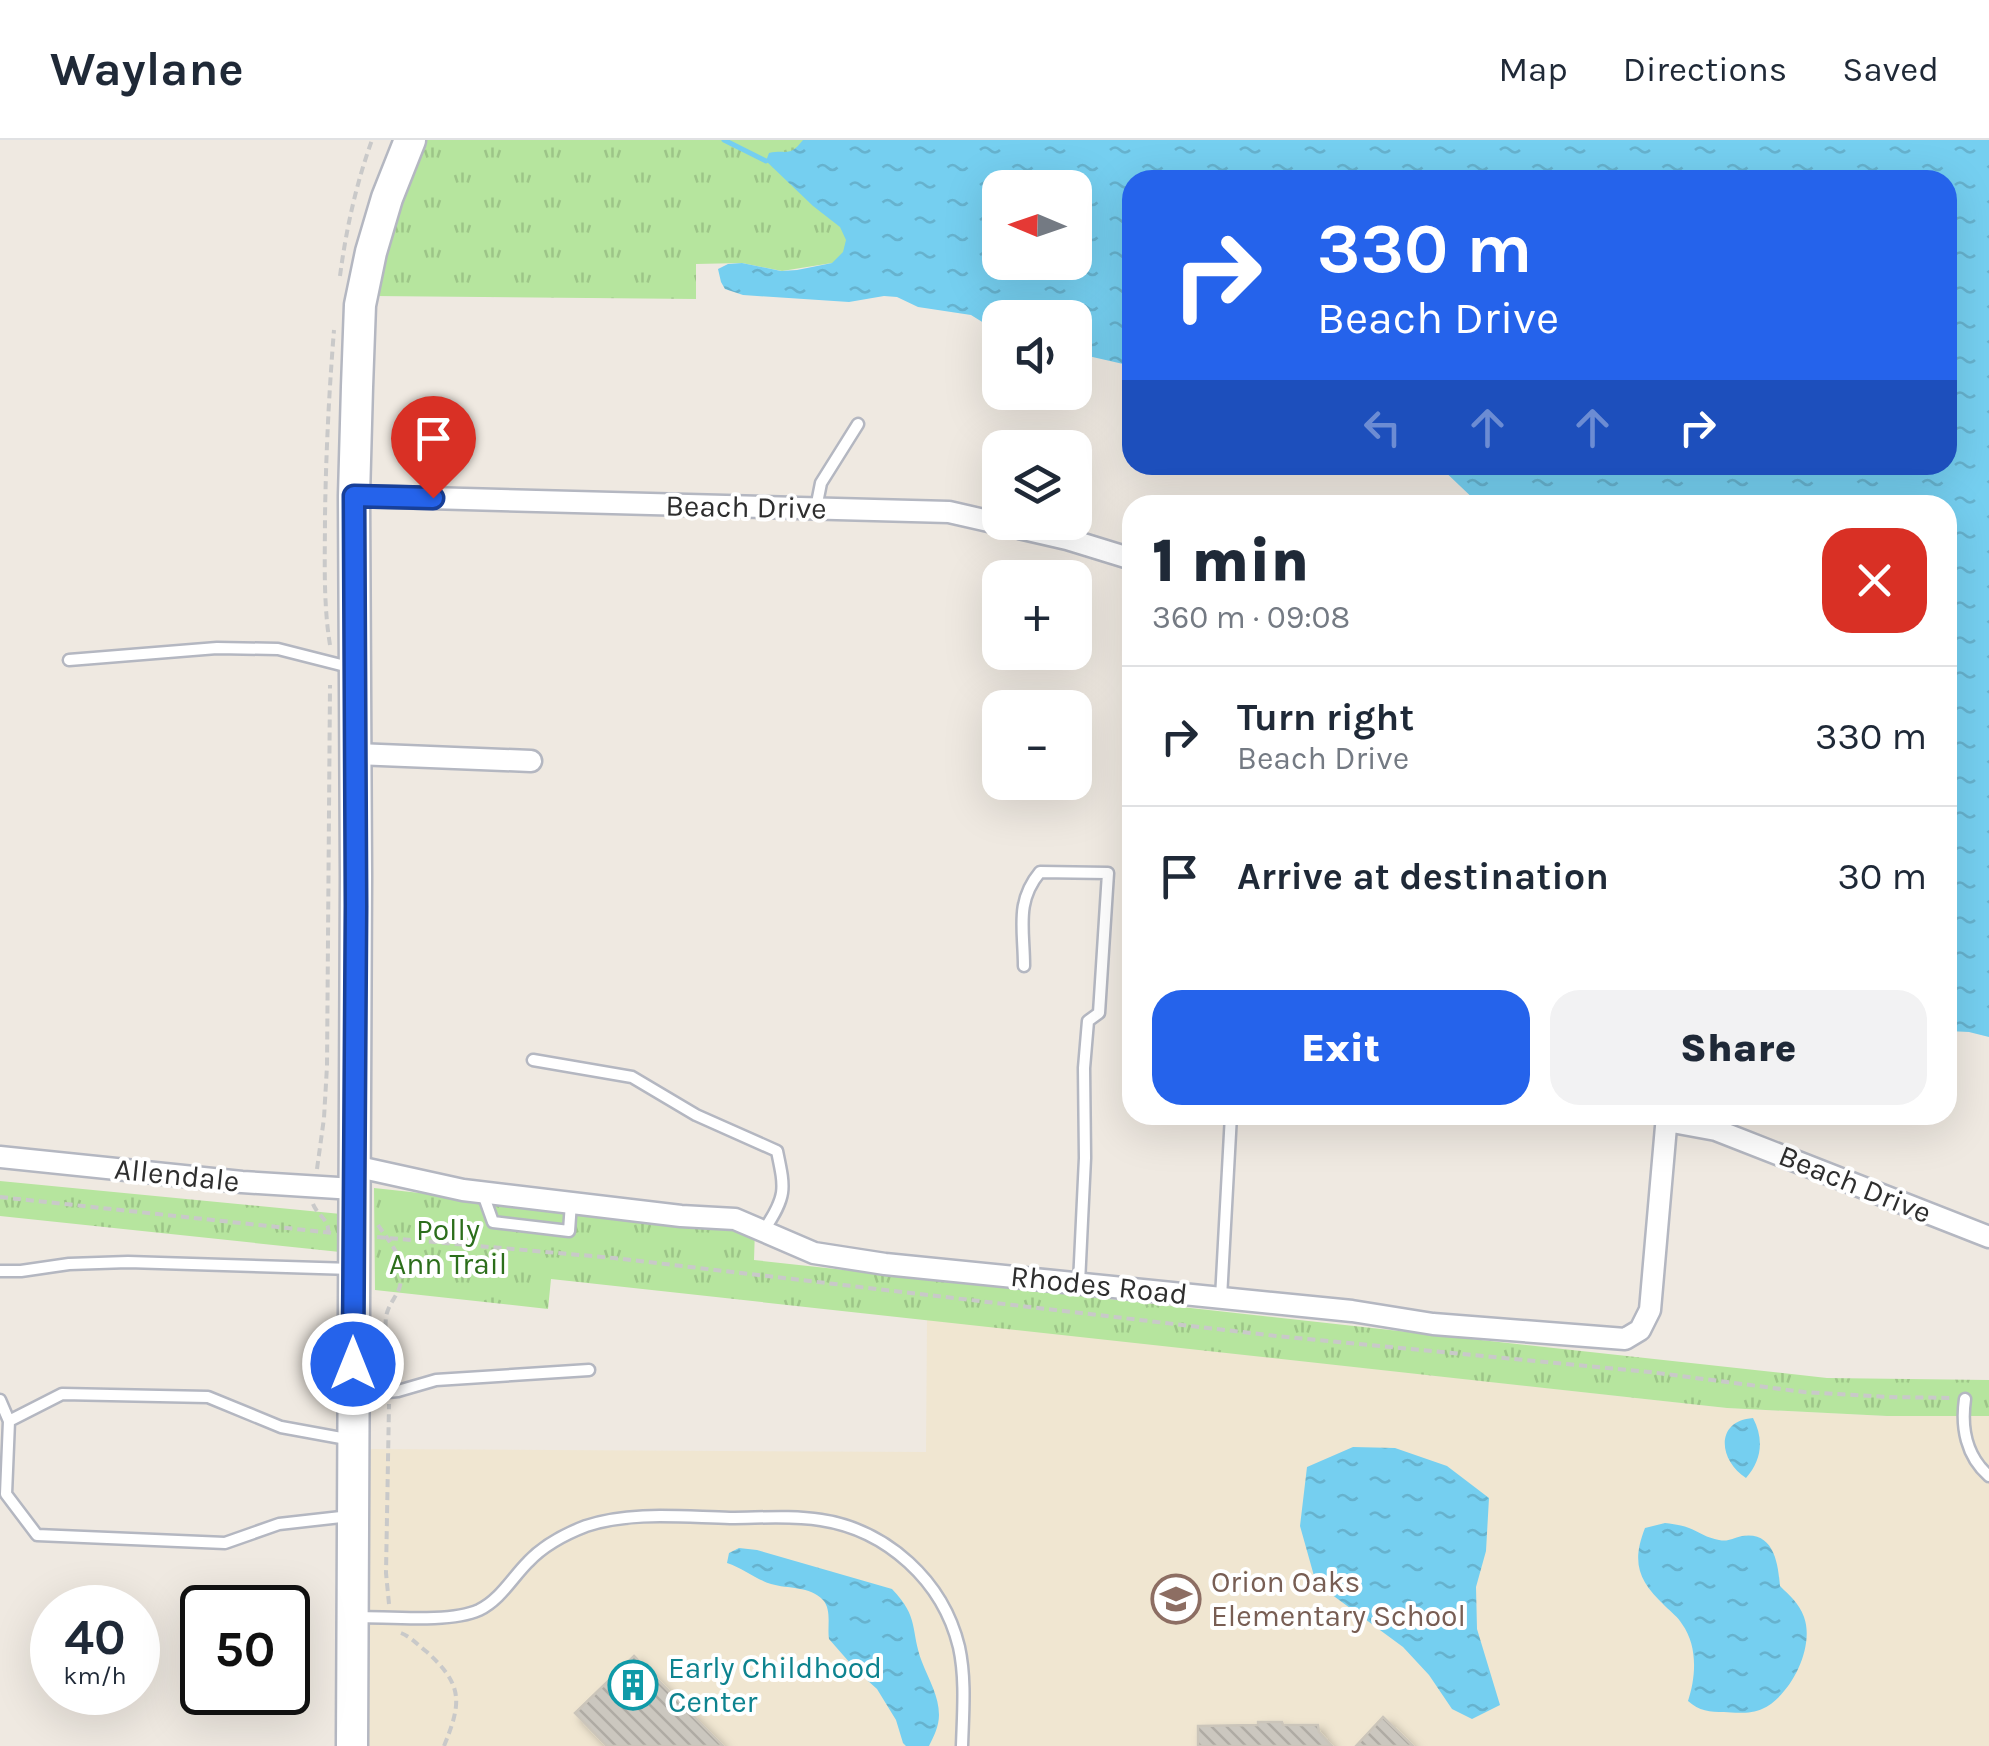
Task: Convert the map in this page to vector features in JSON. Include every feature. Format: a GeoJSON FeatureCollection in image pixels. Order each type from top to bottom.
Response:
{"type":"FeatureCollection","features":[{"type":"Feature","properties":{"kind":"main road"},"geometry":{"type":"LineString","coordinates":[[352,1746],[353,1269],[364,1227],[354,1178],[354,496],[360,305],[371,252],[410,140]]}},
{"type":"Feature","properties":{"kind":"street","name":"Beach Drive"},"geometry":{"type":"LineString","coordinates":[[354,496],[948,512],[1122,555]]}},
{"type":"Feature","properties":{"kind":"street"},"geometry":{"type":"LineString","coordinates":[[356,754],[531,761]]}},
{"type":"Feature","properties":{"kind":"street","name":"Rhodes Road"},"geometry":{"type":"LineString","coordinates":[[354,1178],[735,1219],[814,1253],[884,1264],[1352,1311],[1432,1324],[1625,1338],[1640,1330],[1650,1310],[1666,1125]]}},
{"type":"Feature","properties":{"kind":"street","name":"Beach Drive"},"geometry":{"type":"LineString","coordinates":[[1696,1125],[1989,1237]]}},
{"type":"Feature","properties":{"kind":"street","name":"Allendale"},"geometry":{"type":"LineString","coordinates":[[0,1157],[242,1182],[354,1178]]}},
{"type":"Feature","properties":{"kind":"lane"},"geometry":{"type":"LineString","coordinates":[[816,508],[821,483],[858,424]]}},
{"type":"Feature","properties":{"kind":"lane"},"geometry":{"type":"LineString","coordinates":[[69,660],[216,648],[278,649],[355,668]]}},
{"type":"Feature","properties":{"kind":"lane"},"geometry":{"type":"LineString","coordinates":[[1024,966],[1023,901],[1027,887],[1040,872],[1108,873],[1100,1013],[1088,1022],[1084,1068],[1085,1158],[1079,1283]]}},
{"type":"Feature","properties":{"kind":"lane"},"geometry":{"type":"LineString","coordinates":[[533,1060],[632,1078],[696,1115],[777,1151],[784,1187],[764,1231]]}},
{"type":"Feature","properties":{"kind":"lane"},"geometry":{"type":"LineString","coordinates":[[1222,1298],[1231,1125]]}},
{"type":"Feature","properties":{"kind":"lane"},"geometry":{"type":"LineString","coordinates":[[0,1271],[128,1262],[353,1269]]}},
{"type":"Feature","properties":{"kind":"lane"},"geometry":{"type":"LineString","coordinates":[[354,1396],[436,1380],[589,1370]]}},
{"type":"Feature","properties":{"kind":"lane"},"geometry":{"type":"LineString","coordinates":[[8,1421],[62,1394],[208,1397],[281,1427],[353,1440]]}},
{"type":"Feature","properties":{"kind":"lane"},"geometry":{"type":"LineString","coordinates":[[1965,1398],[1962,1421],[1966,1442],[1989,1476]]}},
{"type":"Feature","properties":{"kind":"lane"},"geometry":{"type":"LineString","coordinates":[[0,1400],[8,1421],[6,1494],[37,1535],[225,1543],[279,1524],[353,1515]]}},
{"type":"Feature","properties":{"kind":"lane"},"geometry":{"type":"LineString","coordinates":[[352,1617],[451,1617],[481,1609],[552,1544],[582,1528],[614,1520],[678,1516],[813,1519],[842,1524],[876,1538],[900,1554],[929,1585],[945,1610],[961,1661],[962,1746]]}},
{"type":"Feature","properties":{"kind":"path"},"geometry":{"type":"LineString","coordinates":[[0,1198],[364,1227],[389,1238],[614,1258],[1276,1336],[1650,1372],[1804,1392],[1965,1398]]}},
{"type":"Feature","properties":{"kind":"path"},"geometry":{"type":"LineString","coordinates":[[364,1227],[389,1238],[402,1264],[398,1291],[388,1306],[386,1322],[390,1392],[386,1573],[389,1632],[410,1637],[455,1686],[455,1719],[444,1746]]}},
{"type":"Feature","properties":{"kind":"shaded area","name":"Orion Oaks Elementary School"},"geometry":{"type":"Polygon","coordinates":[[[927,1319],[1727,1408],[1887,1416],[1989,1416],[1989,1746],[363,1746],[363,1449],[926,1452],[927,1319]]]}},
{"type":"Feature","properties":{"kind":"green space"},"geometry":{"type":"Polygon","coordinates":[[[422,140],[1989,140],[1957,171],[1122,170],[1122,298],[832,263],[782,271],[742,263],[696,264],[696,299],[373,296],[385,238],[422,140]]]}},
{"type":"Feature","properties":{"kind":"green space","name":"Polly Ann Trail"},"geometry":{"type":"Polygon","coordinates":[[[0,1181],[341,1214],[340,1252],[0,1216],[0,1181]]]}},
{"type":"Feature","properties":{"kind":"green space","name":"Polly Ann Trail"},"geometry":{"type":"Polygon","coordinates":[[[374,1188],[755,1229],[754,1260],[1827,1378],[1989,1380],[1989,1416],[1887,1416],[1727,1408],[551,1279],[548,1309],[375,1290],[374,1188]]]}},
{"type":"Feature","properties":{"kind":"water"},"geometry":{"type":"Polygon","coordinates":[[[803,140],[1989,140],[1989,1037],[1957,1031],[1957,495],[1470,495],[1448,475],[1957,475],[1957,170],[1122,170],[1122,364],[1092,357],[1092,300],[982,300],[982,322],[971,315],[918,307],[897,297],[849,302],[743,295],[725,289],[718,269],[728,264],[797,270],[832,263],[843,252],[846,240],[840,227],[766,161],[769,153],[791,151],[803,140]]]}},
{"type":"Feature","properties":{"kind":"water"},"geometry":{"type":"Polygon","coordinates":[[[1753,1418],[1760,1449],[1746,1478],[1730,1462],[1725,1443],[1732,1426],[1753,1418]]]}},
{"type":"Feature","properties":{"kind":"water"},"geometry":{"type":"Polygon","coordinates":[[[1353,1447],[1395,1448],[1447,1466],[1489,1498],[1486,1551],[1476,1587],[1477,1629],[1500,1705],[1472,1719],[1452,1709],[1429,1675],[1403,1647],[1316,1583],[1300,1526],[1307,1467],[1353,1447]]]}},
{"type":"Feature","properties":{"kind":"water"},"geometry":{"type":"Polygon","coordinates":[[[1665,1523],[1719,1540],[1761,1538],[1772,1550],[1780,1586],[1797,1604],[1807,1629],[1798,1669],[1773,1703],[1743,1713],[1714,1712],[1688,1701],[1694,1672],[1691,1642],[1680,1621],[1649,1588],[1638,1562],[1645,1528],[1665,1523]]]}},
{"type":"Feature","properties":{"kind":"water"},"geometry":{"type":"Polygon","coordinates":[[[739,1548],[892,1589],[911,1616],[918,1651],[937,1701],[938,1723],[929,1746],[903,1743],[896,1720],[877,1689],[829,1639],[823,1600],[805,1590],[765,1582],[727,1563],[729,1553],[739,1548]]]}},
{"type":"Feature","properties":{"kind":"building","name":"Early Childhood Center"},"geometry":{"type":"Polygon","coordinates":[[[634,1656],[723,1746],[607,1746],[575,1713],[634,1656]]]}},
{"type":"Feature","properties":{"kind":"building"},"geometry":{"type":"Polygon","coordinates":[[[1383,1717],[1413,1746],[1356,1746],[1383,1717]]]}},
{"type":"Feature","properties":{"kind":"building"},"geometry":{"type":"Polygon","coordinates":[[[1258,1722],[1318,1725],[1319,1732],[1332,1746],[1198,1746],[1198,1726],[1258,1722]]]}},
{"type":"Feature","properties":{"kind":"waterway"},"geometry":{"type":"LineString","coordinates":[[724,140],[766,161]]}},
{"type":"Feature","properties":{"kind":"place","name":"Orion Oaks Elementary School"},"geometry":{"type":"Point","coordinates":[1176,1599]}},
{"type":"Feature","properties":{"kind":"place","name":"Early Childhood Center"},"geometry":{"type":"Point","coordinates":[633,1685]}},
{"type":"Feature","properties":{"kind":"route"},"geometry":{"type":"LineString","coordinates":[[353,1364],[354,496],[433,498]]}}]}
